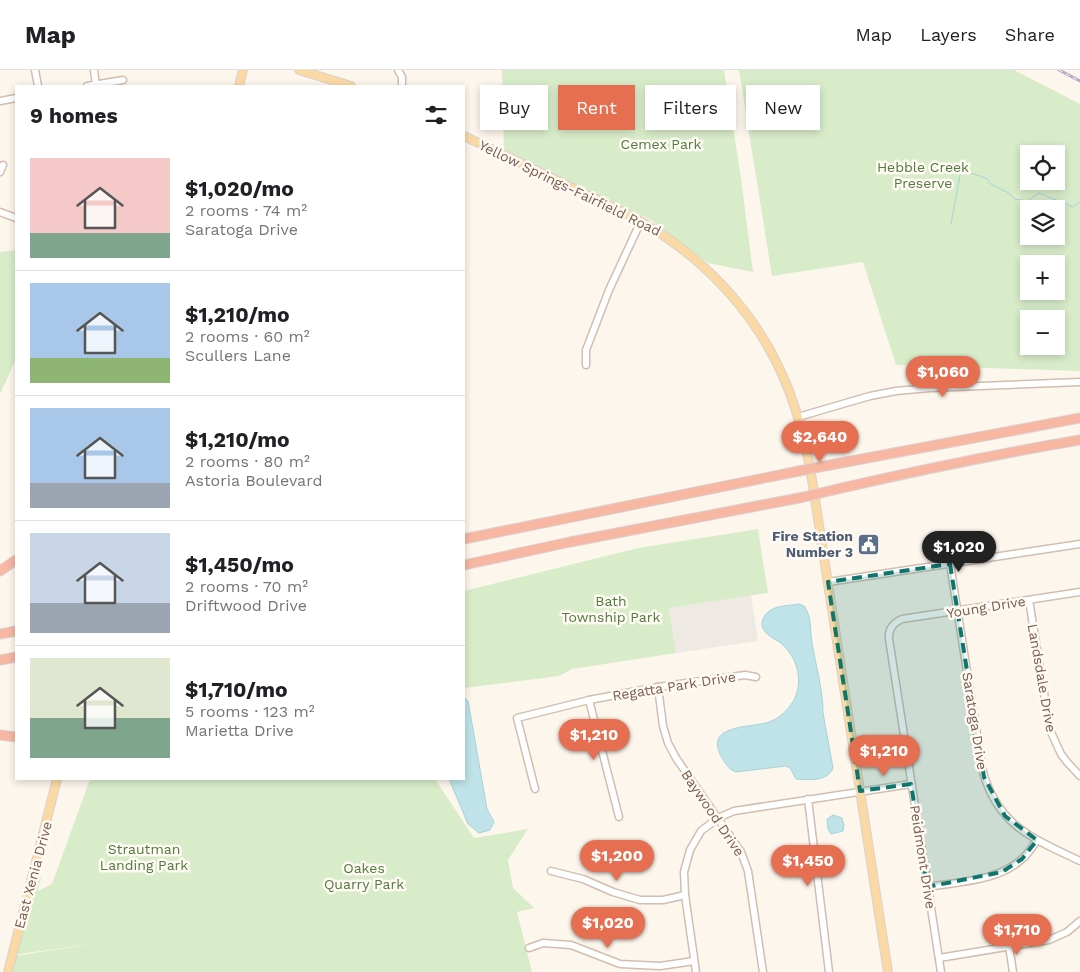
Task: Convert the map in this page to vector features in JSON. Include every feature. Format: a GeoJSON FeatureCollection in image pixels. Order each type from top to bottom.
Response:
{"type":"FeatureCollection","features":[{"type":"Feature","properties":{"kind":"highway"},"geometry":{"type":"LineString","coordinates":[[465,538],[799,471],[1080,418]]}},
{"type":"Feature","properties":{"kind":"highway"},"geometry":{"type":"LineString","coordinates":[[465,565],[570,542],[804,497],[887,477],[1080,440]]}},
{"type":"Feature","properties":{"kind":"highway"},"geometry":{"type":"LineString","coordinates":[[465,569],[570,542]]}},
{"type":"Feature","properties":{"kind":"highway"},"geometry":{"type":"LineString","coordinates":[[0,571],[15,562]]}},
{"type":"Feature","properties":{"kind":"highway"},"geometry":{"type":"LineString","coordinates":[[0,634],[15,631]]}},
{"type":"Feature","properties":{"kind":"highway"},"geometry":{"type":"LineString","coordinates":[[0,660],[15,657]]}},
{"type":"Feature","properties":{"kind":"highway"},"geometry":{"type":"LineString","coordinates":[[0,735],[15,737]]}},
{"type":"Feature","properties":{"kind":"main road"},"geometry":{"type":"LineString","coordinates":[[239,85],[243,70]]}},
{"type":"Feature","properties":{"kind":"main road"},"geometry":{"type":"LineString","coordinates":[[303,70],[347,85]]}},
{"type":"Feature","properties":{"kind":"main road","name":"Yellow Springs-Fairfield Road"},"geometry":{"type":"LineString","coordinates":[[465,136],[559,180],[641,221],[669,238],[713,275],[737,301],[757,328],[778,365],[798,417],[810,467],[888,972]]}},
{"type":"Feature","properties":{"kind":"main road","name":"East Xenia Drive"},"geometry":{"type":"LineString","coordinates":[[8,972],[57,780]]}},
{"type":"Feature","properties":{"kind":"street"},"geometry":{"type":"LineString","coordinates":[[36,70],[38,85]]}},
{"type":"Feature","properties":{"kind":"street"},"geometry":{"type":"LineString","coordinates":[[94,70],[96,85],[123,80]]}},
{"type":"Feature","properties":{"kind":"street"},"geometry":{"type":"LineString","coordinates":[[398,70],[402,77],[402,85]]}},
{"type":"Feature","properties":{"kind":"street"},"geometry":{"type":"LineString","coordinates":[[0,101],[15,98]]}},
{"type":"Feature","properties":{"kind":"street"},"geometry":{"type":"LineString","coordinates":[[0,172],[3,165]]}},
{"type":"Feature","properties":{"kind":"street"},"geometry":{"type":"LineString","coordinates":[[0,212],[15,218]]}},
{"type":"Feature","properties":{"kind":"street"},"geometry":{"type":"LineString","coordinates":[[586,365],[586,350],[609,290],[641,221]]}},
{"type":"Feature","properties":{"kind":"street"},"geometry":{"type":"LineString","coordinates":[[798,417],[870,396],[896,391],[1080,382]]}},
{"type":"Feature","properties":{"kind":"street"},"geometry":{"type":"LineString","coordinates":[[828,582],[1080,544]]}},
{"type":"Feature","properties":{"kind":"street","name":"Saratoga Drive"},"geometry":{"type":"LineString","coordinates":[[950,564],[984,777],[994,800],[1006,816],[1020,829],[1037,840],[1080,861]]}},
{"type":"Feature","properties":{"kind":"street","name":"Young Drive"},"geometry":{"type":"LineString","coordinates":[[893,625],[902,620],[1080,592]]}},
{"type":"Feature","properties":{"kind":"street","name":"Landsdale Drive"},"geometry":{"type":"LineString","coordinates":[[1028,600],[1050,730],[1061,754],[1080,776]]}},
{"type":"Feature","properties":{"kind":"street","name":"Peidmont Drive"},"geometry":{"type":"LineString","coordinates":[[893,625],[889,631],[888,639],[941,972]]}},
{"type":"Feature","properties":{"kind":"street","name":"Regatta Park Drive"},"geometry":{"type":"LineString","coordinates":[[535,789],[517,718],[590,700],[658,687],[745,675],[756,677]]}},
{"type":"Feature","properties":{"kind":"street","name":"Baywood Drive"},"geometry":{"type":"LineString","coordinates":[[658,687],[663,726],[668,743],[676,758],[741,852],[748,871],[763,972]]}},
{"type":"Feature","properties":{"kind":"street"},"geometry":{"type":"LineString","coordinates":[[590,700],[619,816]]}},
{"type":"Feature","properties":{"kind":"street"},"geometry":{"type":"LineString","coordinates":[[696,972],[685,895],[684,872],[690,850],[701,831],[718,818],[734,811],[911,784]]}},
{"type":"Feature","properties":{"kind":"street"},"geometry":{"type":"LineString","coordinates":[[808,799],[829,972]]}},
{"type":"Feature","properties":{"kind":"street"},"geometry":{"type":"LineString","coordinates":[[927,887],[988,877],[1002,872],[1022,859],[1037,840]]}},
{"type":"Feature","properties":{"kind":"street"},"geometry":{"type":"LineString","coordinates":[[551,871],[584,879],[613,892],[640,900],[663,900],[685,895]]}},
{"type":"Feature","properties":{"kind":"street"},"geometry":{"type":"LineString","coordinates":[[939,958],[1041,941],[1067,932],[1080,921]]}},
{"type":"Feature","properties":{"kind":"street"},"geometry":{"type":"LineString","coordinates":[[529,948],[543,943],[571,945],[620,964],[660,966],[694,961]]}},
{"type":"Feature","properties":{"kind":"street"},"geometry":{"type":"LineString","coordinates":[[1010,946],[1014,972]]}},
{"type":"Feature","properties":{"kind":"highlighted area"},"geometry":{"type":"Polygon","coordinates":[[[950,564],[984,777],[1005,816],[1037,840],[1022,859],[1002,872],[927,887],[911,784],[860,791],[828,582],[950,564]]]}},
{"type":"Feature","properties":{"kind":"shaded area"},"geometry":{"type":"Polygon","coordinates":[[[751,595],[758,641],[676,653],[669,608],[751,595]]]}},
{"type":"Feature","properties":{"kind":"green space","name":"Cemex Park"},"geometry":{"type":"Polygon","coordinates":[[[502,70],[724,70],[726,85],[645,85],[645,130],[733,130],[753,272],[708,263],[651,220],[504,151],[503,130],[548,130],[548,85],[502,85],[502,70]]]}},
{"type":"Feature","properties":{"kind":"green space","name":"Hebble Creek Preserve"},"geometry":{"type":"Polygon","coordinates":[[[739,70],[1014,70],[1080,104],[1080,371],[896,365],[863,262],[772,276],[749,130],[820,130],[820,85],[746,85],[746,114],[739,70]]]}},
{"type":"Feature","properties":{"kind":"green space"},"geometry":{"type":"Polygon","coordinates":[[[15,250],[15,361],[0,394],[0,252],[15,250]]]}},
{"type":"Feature","properties":{"kind":"green space","name":"Bath Township Park"},"geometry":{"type":"Polygon","coordinates":[[[758,529],[768,593],[669,608],[676,653],[572,669],[559,676],[465,688],[465,591],[638,548],[758,529]]]}},
{"type":"Feature","properties":{"kind":"green space","name":"Oakes Quarry Park"},"geometry":{"type":"Polygon","coordinates":[[[90,780],[436,780],[474,838],[528,829],[508,860],[513,888],[534,908],[517,912],[532,972],[9,972],[14,956],[92,944],[12,955],[32,873],[41,875],[38,891],[52,884],[90,780]]]}},
{"type":"Feature","properties":{"kind":"water"},"geometry":{"type":"Polygon","coordinates":[[[799,604],[807,610],[810,619],[812,643],[833,768],[827,776],[812,780],[796,779],[790,768],[786,766],[733,771],[721,756],[717,746],[719,738],[732,729],[769,722],[781,716],[795,698],[799,682],[793,657],[782,644],[766,632],[762,623],[769,611],[783,606],[799,604]]]}},
{"type":"Feature","properties":{"kind":"water"},"geometry":{"type":"Polygon","coordinates":[[[465,698],[468,701],[487,809],[494,822],[490,830],[479,833],[468,824],[449,780],[465,780],[465,698]]]}},
{"type":"Feature","properties":{"kind":"water"},"geometry":{"type":"Polygon","coordinates":[[[833,815],[842,818],[844,825],[843,831],[831,834],[828,829],[827,819],[833,815]]]}},
{"type":"Feature","properties":{"kind":"waterway"},"geometry":{"type":"LineString","coordinates":[[951,224],[961,170],[986,178],[992,185],[1007,192],[1015,199],[1027,201],[1039,193],[1073,207],[1080,202]]}},
{"type":"Feature","properties":{"kind":"railway"},"geometry":{"type":"LineString","coordinates":[[1059,70],[1080,81]]}},
{"type":"Feature","properties":{"kind":"place","name":"Fire Station Number 3"},"geometry":{"type":"Point","coordinates":[869,544]}},
{"type":"Feature","properties":{"kind":"park label","name":"Strautman Landing Park"},"geometry":{"type":"Point","coordinates":[144,858]}}]}
